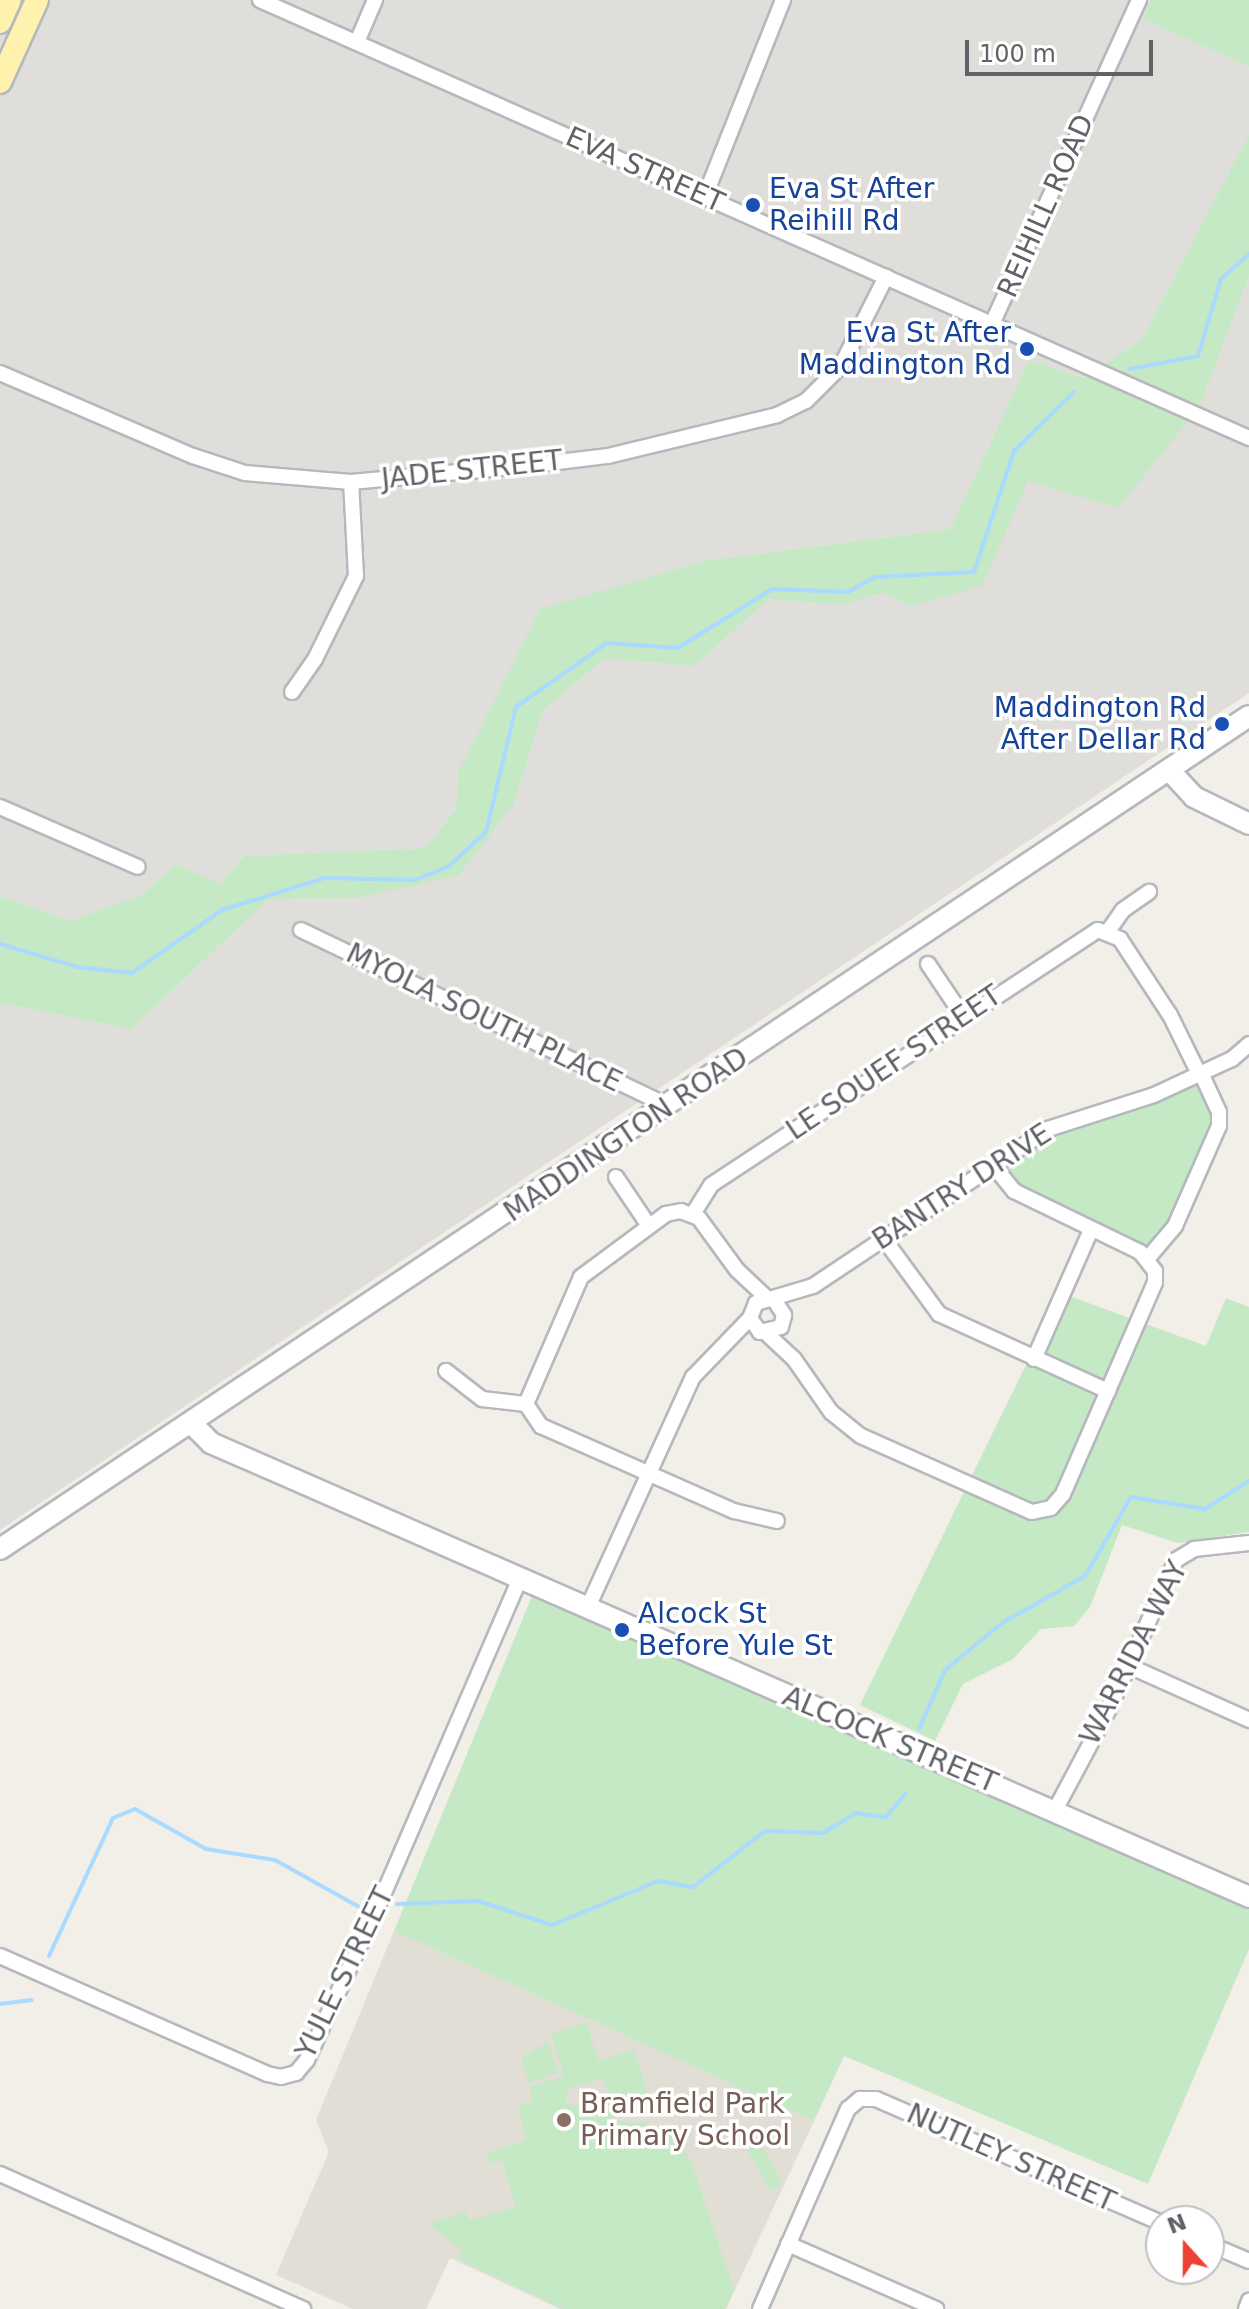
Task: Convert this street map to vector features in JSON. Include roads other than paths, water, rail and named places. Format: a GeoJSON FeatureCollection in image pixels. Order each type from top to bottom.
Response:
{"type":"FeatureCollection","features":[{"type":"Feature","properties":{"kind":"main road"},"geometry":{"type":"LineString","coordinates":[[0,22],[10,0]]}},
{"type":"Feature","properties":{"kind":"main road"},"geometry":{"type":"LineString","coordinates":[[0,82],[37,0]]}},
{"type":"Feature","properties":{"kind":"main road","name":"MADDINGTON ROAD"},"geometry":{"type":"LineString","coordinates":[[0,1549],[1249,716]]}},
{"type":"Feature","properties":{"kind":"main road"},"geometry":{"type":"LineString","coordinates":[[1176,765],[1210,808],[1249,824]]}},
{"type":"Feature","properties":{"kind":"main road","name":"ALCOCK STREET"},"geometry":{"type":"LineString","coordinates":[[199,1419],[211,1443],[224,1446],[1249,1897]]}},
{"type":"Feature","properties":{"kind":"street","name":"EVA STREET"},"geometry":{"type":"LineString","coordinates":[[260,0],[1249,438]]}},
{"type":"Feature","properties":{"kind":"street"},"geometry":{"type":"LineString","coordinates":[[357,42],[375,0]]}},
{"type":"Feature","properties":{"kind":"street"},"geometry":{"type":"LineString","coordinates":[[705,196],[783,0]]}},
{"type":"Feature","properties":{"kind":"street","name":"REIHILL ROAD"},"geometry":{"type":"LineString","coordinates":[[992,324],[1139,0]]}},
{"type":"Feature","properties":{"kind":"street","name":"JADE STREET"},"geometry":{"type":"LineString","coordinates":[[0,373],[193,456],[245,473],[351,482],[608,456],[777,415],[828,385],[858,339],[886,277]]}},
{"type":"Feature","properties":{"kind":"street"},"geometry":{"type":"LineString","coordinates":[[292,692],[315,659],[356,576],[351,482]]}},
{"type":"Feature","properties":{"kind":"street"},"geometry":{"type":"LineString","coordinates":[[0,807],[138,867]]}},
{"type":"Feature","properties":{"kind":"street","name":"LE SOUEF STREET"},"geometry":{"type":"LineString","coordinates":[[693,1214],[711,1185],[1087,933],[1109,930],[1123,910],[1149,892]]}},
{"type":"Feature","properties":{"kind":"street","name":"MYOLA SOUTH PLACE"},"geometry":{"type":"LineString","coordinates":[[301,930],[668,1106]]}},
{"type":"Feature","properties":{"kind":"street"},"geometry":{"type":"LineString","coordinates":[[1109,930],[1170,1015],[1219,1112],[1219,1126],[1175,1226],[1148,1258]]}},
{"type":"Feature","properties":{"kind":"street"},"geometry":{"type":"LineString","coordinates":[[928,964],[963,1016]]}},
{"type":"Feature","properties":{"kind":"street","name":"BANTRY DRIVE"},"geometry":{"type":"LineString","coordinates":[[763,1333],[784,1318],[813,1286],[1059,1123],[1135,1103],[1200,1074],[1249,1044]]}},
{"type":"Feature","properties":{"kind":"street"},"geometry":{"type":"LineString","coordinates":[[737,1270],[750,1316],[763,1333],[794,1359],[831,1412],[861,1436],[1032,1512],[1051,1508],[1063,1494],[1155,1282],[1148,1258],[1014,1191],[994,1166]]}},
{"type":"Feature","properties":{"kind":"street"},"geometry":{"type":"LineString","coordinates":[[616,1177],[649,1226]]}},
{"type":"Feature","properties":{"kind":"street"},"geometry":{"type":"LineString","coordinates":[[526,1404],[570,1292],[593,1264],[673,1212],[693,1214],[737,1270],[771,1300],[784,1318],[794,1359]]}},
{"type":"Feature","properties":{"kind":"street"},"geometry":{"type":"LineString","coordinates":[[1034,1359],[1091,1230]]}},
{"type":"Feature","properties":{"kind":"street"},"geometry":{"type":"LineString","coordinates":[[884,1239],[939,1314],[1108,1391]]}},
{"type":"Feature","properties":{"kind":"street","name":"BANTRY DRIVE"},"geometry":{"type":"LineString","coordinates":[[750,1316],[756,1303],[813,1286]]}},
{"type":"Feature","properties":{"kind":"street"},"geometry":{"type":"LineString","coordinates":[[588,1607],[693,1377],[750,1316]]}},
{"type":"Feature","properties":{"kind":"street"},"geometry":{"type":"LineString","coordinates":[[721,1349],[763,1333]]}},
{"type":"Feature","properties":{"kind":"street"},"geometry":{"type":"LineString","coordinates":[[446,1371],[482,1399],[526,1404],[541,1426],[734,1511],[777,1521]]}},
{"type":"Feature","properties":{"kind":"street","name":"WARRIDA WAY"},"geometry":{"type":"LineString","coordinates":[[1054,1812],[1129,1666],[1176,1560],[1194,1549],[1249,1543]]}},
{"type":"Feature","properties":{"kind":"street","name":"YULE STREET"},"geometry":{"type":"LineString","coordinates":[[0,1956],[267,2074],[281,2077],[296,2073],[307,2060],[383,1895],[520,1578]]}},
{"type":"Feature","properties":{"kind":"street"},"geometry":{"type":"LineString","coordinates":[[1129,1666],[1249,1720]]}},
{"type":"Feature","properties":{"kind":"street","name":"NUTLEY STREET"},"geometry":{"type":"LineString","coordinates":[[788,2244],[848,2109],[860,2099],[876,2099],[1145,2216]]}},
{"type":"Feature","properties":{"kind":"street"},"geometry":{"type":"LineString","coordinates":[[0,2174],[303,2309]]}},
{"type":"Feature","properties":{"kind":"street"},"geometry":{"type":"LineString","coordinates":[[760,2309],[788,2244],[936,2309]]}},
{"type":"Feature","properties":{"kind":"street"},"geometry":{"type":"LineString","coordinates":[[1225,2251],[1249,2261]]}},
{"type":"Feature","properties":{"kind":"street"},"geometry":{"type":"LineString","coordinates":[[1246,2309],[1249,2301]]}},
{"type":"Feature","properties":{"kind":"waterway"},"geometry":{"type":"LineString","coordinates":[[1130,369],[1198,356],[1221,279],[1249,254]]}},
{"type":"Feature","properties":{"kind":"waterway"},"geometry":{"type":"LineString","coordinates":[[0,944],[77,967],[132,973],[222,910],[325,878],[415,880],[449,866],[486,832],[516,707],[607,643],[678,648],[772,589],[848,592],[875,577],[974,572],[1014,451],[1074,392]]}},
{"type":"Feature","properties":{"kind":"waterway"},"geometry":{"type":"LineString","coordinates":[[919,1729],[945,1670],[1002,1623],[1085,1576],[1131,1497],[1205,1509],[1249,1481]]}},
{"type":"Feature","properties":{"kind":"waterway"},"geometry":{"type":"LineString","coordinates":[[397,1904],[478,1901],[552,1925],[658,1881],[693,1887],[765,1831],[823,1833],[856,1813],[886,1817],[906,1793]]}},
{"type":"Feature","properties":{"kind":"waterway"},"geometry":{"type":"LineString","coordinates":[[49,1956],[113,1818],[135,1809],[206,1849],[275,1860],[359,1907]]}},
{"type":"Feature","properties":{"kind":"waterway"},"geometry":{"type":"LineString","coordinates":[[0,2004],[32,2000]]}},
{"type":"Feature","properties":{"kind":"place","name":"Eva St After Reihill Rd"},"geometry":{"type":"Point","coordinates":[753,205]}},
{"type":"Feature","properties":{"kind":"place","name":"Eva St After Maddington Rd"},"geometry":{"type":"Point","coordinates":[1027,349]}},
{"type":"Feature","properties":{"kind":"place","name":"Maddington Rd After Dellar Rd"},"geometry":{"type":"Point","coordinates":[1222,724]}},
{"type":"Feature","properties":{"kind":"place","name":"Alcock St Before Yule St"},"geometry":{"type":"Point","coordinates":[622,1630]}},
{"type":"Feature","properties":{"kind":"place","name":"Bramfield Park Primary School"},"geometry":{"type":"Point","coordinates":[564,2120]}}]}
